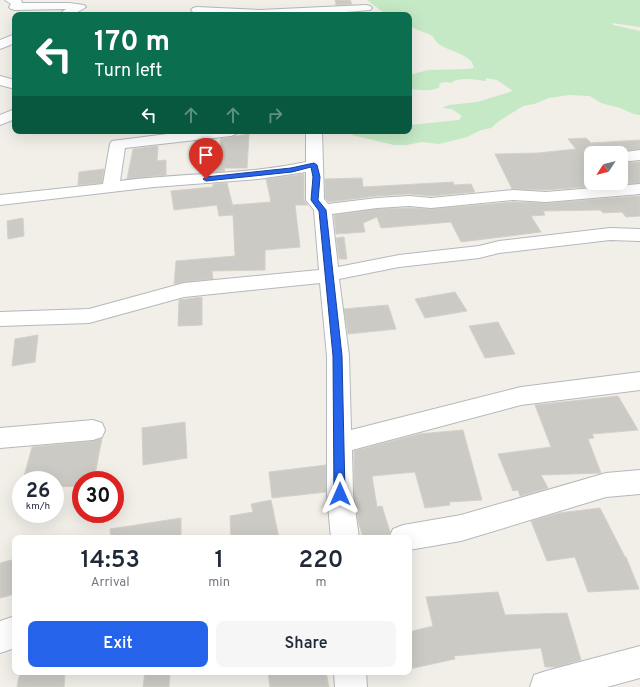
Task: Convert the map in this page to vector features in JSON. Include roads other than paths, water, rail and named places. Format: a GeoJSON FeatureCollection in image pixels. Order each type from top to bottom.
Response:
{"type":"FeatureCollection","features":[{"type":"Feature","properties":{"kind":"street"},"geometry":{"type":"LineString","coordinates":[[11,0],[17,2],[15,7],[80,7]]}},
{"type":"Feature","properties":{"kind":"street"},"geometry":{"type":"LineString","coordinates":[[192,12],[218,0]]}},
{"type":"Feature","properties":{"kind":"street"},"geometry":{"type":"LineString","coordinates":[[70,12],[92,2]]}},
{"type":"Feature","properties":{"kind":"street"},"geometry":{"type":"LineString","coordinates":[[323,12],[366,8]]}},
{"type":"Feature","properties":{"kind":"street"},"geometry":{"type":"LineString","coordinates":[[0,34],[12,33]]}},
{"type":"Feature","properties":{"kind":"street"},"geometry":{"type":"LineString","coordinates":[[0,45],[12,39]]}},
{"type":"Feature","properties":{"kind":"street"},"geometry":{"type":"LineString","coordinates":[[0,80],[12,84]]}},
{"type":"Feature","properties":{"kind":"street"},"geometry":{"type":"LineString","coordinates":[[0,106],[12,106]]}},
{"type":"Feature","properties":{"kind":"street"},"geometry":{"type":"LineString","coordinates":[[0,121],[12,115]]}},
{"type":"Feature","properties":{"kind":"street"},"geometry":{"type":"LineString","coordinates":[[111,187],[118,144],[205,134]]}},
{"type":"Feature","properties":{"kind":"street"},"geometry":{"type":"LineString","coordinates":[[314,134],[314,165],[316,177],[315,200],[323,210],[338,356],[340,494],[345,535]]}},
{"type":"Feature","properties":{"kind":"street"},"geometry":{"type":"LineString","coordinates":[[628,156],[640,155]]}},
{"type":"Feature","properties":{"kind":"street"},"geometry":{"type":"LineString","coordinates":[[0,200],[142,183],[206,179],[292,170],[314,165]]}},
{"type":"Feature","properties":{"kind":"street"},"geometry":{"type":"LineString","coordinates":[[628,188],[640,189]]}},
{"type":"Feature","properties":{"kind":"street"},"geometry":{"type":"LineString","coordinates":[[323,210],[377,203],[409,201],[431,203],[513,195],[546,197],[594,194],[608,190]]}},
{"type":"Feature","properties":{"kind":"street"},"geometry":{"type":"LineString","coordinates":[[0,319],[89,316],[184,290],[329,275],[399,261],[479,252],[498,247],[528,245],[551,240],[610,234],[640,235]]}},
{"type":"Feature","properties":{"kind":"street"},"geometry":{"type":"LineString","coordinates":[[340,443],[521,396],[640,381]]}},
{"type":"Feature","properties":{"kind":"street"},"geometry":{"type":"LineString","coordinates":[[0,438],[93,430]]}},
{"type":"Feature","properties":{"kind":"street"},"geometry":{"type":"LineString","coordinates":[[412,536],[461,528],[606,485],[640,482]]}},
{"type":"Feature","properties":{"kind":"street"},"geometry":{"type":"LineString","coordinates":[[0,637],[12,633]]}},
{"type":"Feature","properties":{"kind":"street"},"geometry":{"type":"LineString","coordinates":[[546,687],[640,662]]}},
{"type":"Feature","properties":{"kind":"street"},"geometry":{"type":"LineString","coordinates":[[350,675],[351,687]]}}]}
